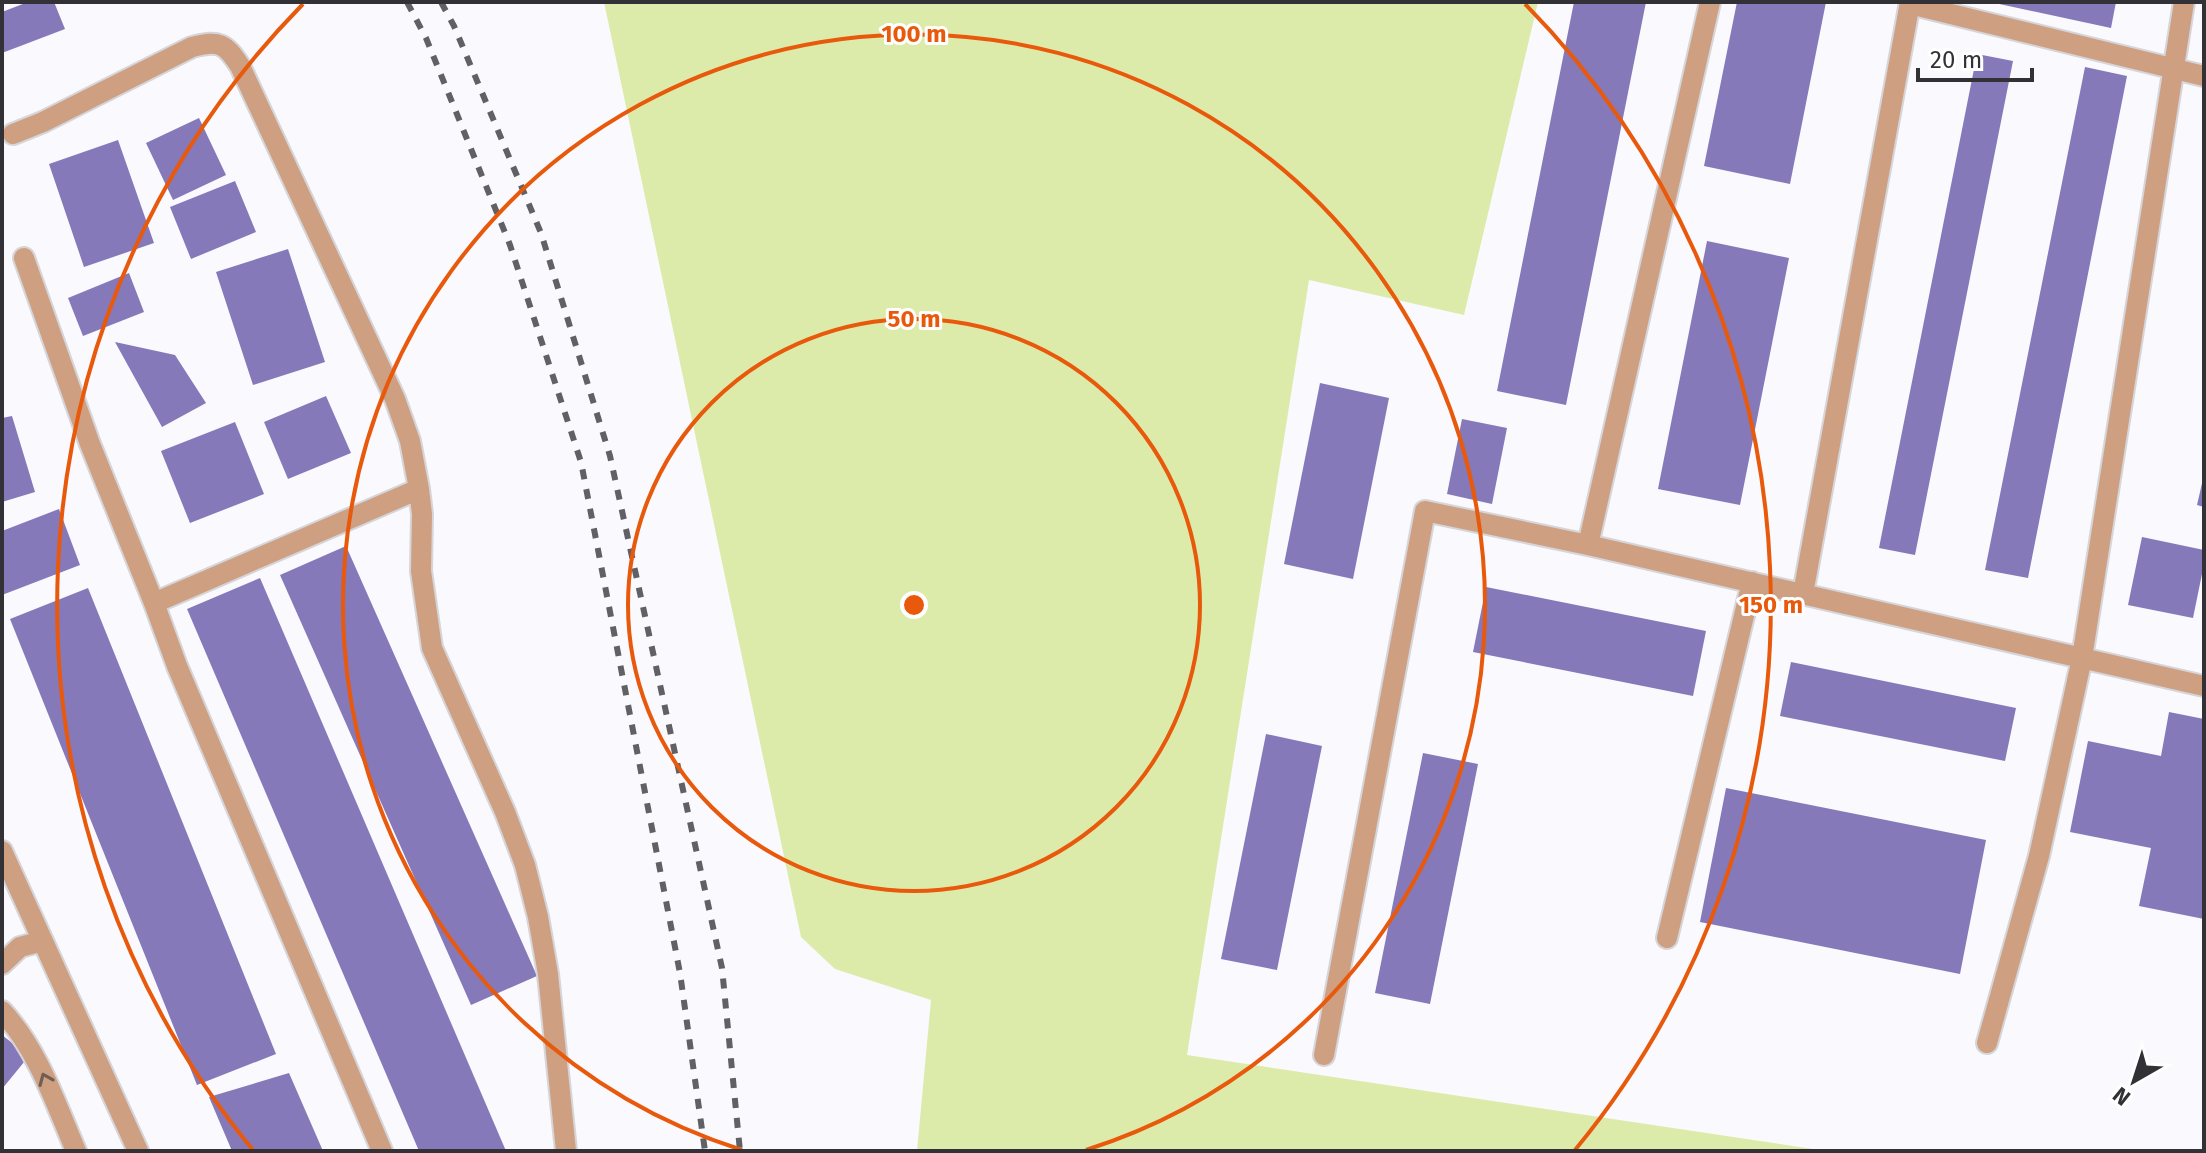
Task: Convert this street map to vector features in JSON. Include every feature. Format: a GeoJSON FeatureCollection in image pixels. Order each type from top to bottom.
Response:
{"type":"FeatureCollection","features":[{"type":"Feature","properties":{"kind":"street"},"geometry":{"type":"LineString","coordinates":[[1588,545],[1710,2]]}},
{"type":"Feature","properties":{"kind":"street"},"geometry":{"type":"LineString","coordinates":[[1987,1043],[2039,856],[2082,658],[2184,2]]}},
{"type":"Feature","properties":{"kind":"street"},"geometry":{"type":"LineString","coordinates":[[1803,594],[1910,3],[2204,76]]}},
{"type":"Feature","properties":{"kind":"street"},"geometry":{"type":"LineString","coordinates":[[13,134],[192,47],[209,42],[228,48],[240,66],[395,399],[410,441],[422,514],[421,571],[432,648],[505,812],[525,865],[548,974],[566,1151]]}},
{"type":"Feature","properties":{"kind":"street"},"geometry":{"type":"LineString","coordinates":[[24,258],[90,444],[177,666],[382,1151]]}},
{"type":"Feature","properties":{"kind":"street"},"geometry":{"type":"LineString","coordinates":[[154,603],[419,489]]}},
{"type":"Feature","properties":{"kind":"street"},"geometry":{"type":"LineString","coordinates":[[1324,1055],[1425,511],[1588,545],[2204,686]]}},
{"type":"Feature","properties":{"kind":"street"},"geometry":{"type":"LineString","coordinates":[[1667,938],[1752,582]]}},
{"type":"Feature","properties":{"kind":"street"},"geometry":{"type":"LineString","coordinates":[[2,851],[138,1151]]}},
{"type":"Feature","properties":{"kind":"street"},"geometry":{"type":"LineString","coordinates":[[2,964],[20,947],[43,941]]}},
{"type":"Feature","properties":{"kind":"street"},"geometry":{"type":"LineString","coordinates":[[2,1011],[18,1028],[36,1059],[76,1151]]}},
{"type":"Feature","properties":{"kind":"green space"},"geometry":{"type":"Polygon","coordinates":[[[604,2],[1538,2],[1464,315],[1309,280],[1187,1055],[1826,1151],[917,1151],[931,1000],[835,969],[801,937],[604,2]]]}},
{"type":"Feature","properties":{"kind":"building"},"geometry":{"type":"Polygon","coordinates":[[[28,2],[54,2],[65,29],[2,53],[2,12],[28,2]]]}},
{"type":"Feature","properties":{"kind":"building"},"geometry":{"type":"Polygon","coordinates":[[[1574,2],[1646,2],[1566,405],[1497,391],[1574,2]]]}},
{"type":"Feature","properties":{"kind":"building"},"geometry":{"type":"Polygon","coordinates":[[[1737,2],[1826,2],[1790,184],[1704,166],[1737,2]]]}},
{"type":"Feature","properties":{"kind":"building"},"geometry":{"type":"Polygon","coordinates":[[[1990,2],[2116,2],[2111,28],[1990,2]]]}},
{"type":"Feature","properties":{"kind":"building"},"geometry":{"type":"Polygon","coordinates":[[[1977,54],[2013,61],[1915,555],[1879,548],[1977,54]]]}},
{"type":"Feature","properties":{"kind":"building"},"geometry":{"type":"Polygon","coordinates":[[[2085,67],[2127,76],[2028,578],[1985,570],[2085,67]]]}},
{"type":"Feature","properties":{"kind":"building"},"geometry":{"type":"Polygon","coordinates":[[[199,118],[226,175],[173,200],[146,143],[199,118]]]}},
{"type":"Feature","properties":{"kind":"building"},"geometry":{"type":"Polygon","coordinates":[[[118,140],[154,243],[84,267],[49,164],[118,140]]]}},
{"type":"Feature","properties":{"kind":"building"},"geometry":{"type":"Polygon","coordinates":[[[235,181],[256,232],[191,259],[170,207],[235,181]]]}},
{"type":"Feature","properties":{"kind":"building"},"geometry":{"type":"Polygon","coordinates":[[[1707,241],[1789,258],[1740,505],[1658,489],[1707,241]]]}},
{"type":"Feature","properties":{"kind":"building"},"geometry":{"type":"Polygon","coordinates":[[[288,249],[325,362],[253,385],[216,272],[288,249]]]}},
{"type":"Feature","properties":{"kind":"building"},"geometry":{"type":"Polygon","coordinates":[[[129,273],[144,312],[83,336],[68,298],[129,273]]]}},
{"type":"Feature","properties":{"kind":"building"},"geometry":{"type":"Polygon","coordinates":[[[115,342],[175,355],[206,403],[162,427],[115,342]]]}},
{"type":"Feature","properties":{"kind":"building"},"geometry":{"type":"Polygon","coordinates":[[[1320,383],[1389,398],[1353,579],[1284,564],[1320,383]]]}},
{"type":"Feature","properties":{"kind":"building"},"geometry":{"type":"Polygon","coordinates":[[[326,396],[351,453],[288,479],[264,422],[326,396]]]}},
{"type":"Feature","properties":{"kind":"building"},"geometry":{"type":"Polygon","coordinates":[[[12,416],[35,492],[2,502],[2,418],[12,416]]]}},
{"type":"Feature","properties":{"kind":"building"},"geometry":{"type":"Polygon","coordinates":[[[1462,419],[1507,428],[1492,504],[1447,494],[1462,419]]]}},
{"type":"Feature","properties":{"kind":"building"},"geometry":{"type":"Polygon","coordinates":[[[235,422],[264,494],[190,523],[161,451],[235,422]]]}},
{"type":"Feature","properties":{"kind":"building"},"geometry":{"type":"Polygon","coordinates":[[[2204,479],[2204,507],[2197,505],[2204,479]]]}},
{"type":"Feature","properties":{"kind":"building"},"geometry":{"type":"Polygon","coordinates":[[[59,509],[80,565],[2,595],[2,531],[59,509]]]}},
{"type":"Feature","properties":{"kind":"building"},"geometry":{"type":"Polygon","coordinates":[[[2142,537],[2204,550],[2193,618],[2128,605],[2142,537]]]}},
{"type":"Feature","properties":{"kind":"building"},"geometry":{"type":"Polygon","coordinates":[[[346,546],[537,976],[471,1005],[280,575],[346,546]]]}},
{"type":"Feature","properties":{"kind":"building"},"geometry":{"type":"Polygon","coordinates":[[[260,578],[506,1151],[419,1151],[187,609],[260,578]]]}},
{"type":"Feature","properties":{"kind":"building"},"geometry":{"type":"Polygon","coordinates":[[[1486,587],[1706,631],[1693,696],[1473,652],[1486,587]]]}},
{"type":"Feature","properties":{"kind":"building"},"geometry":{"type":"Polygon","coordinates":[[[88,588],[276,1054],[197,1085],[10,619],[88,588]]]}},
{"type":"Feature","properties":{"kind":"building"},"geometry":{"type":"Polygon","coordinates":[[[1791,662],[2016,708],[2005,761],[1780,716],[1791,662]]]}},
{"type":"Feature","properties":{"kind":"building"},"geometry":{"type":"Polygon","coordinates":[[[2169,712],[2204,719],[2204,919],[2139,906],[2151,848],[2070,832],[2088,741],[2161,756],[2169,712]]]}},
{"type":"Feature","properties":{"kind":"building"},"geometry":{"type":"Polygon","coordinates":[[[1266,734],[1322,746],[1277,970],[1221,959],[1266,734]]]}},
{"type":"Feature","properties":{"kind":"building"},"geometry":{"type":"Polygon","coordinates":[[[1423,753],[1478,764],[1430,1004],[1375,993],[1423,753]]]}},
{"type":"Feature","properties":{"kind":"building"},"geometry":{"type":"Polygon","coordinates":[[[1726,788],[1986,840],[1960,974],[1700,922],[1726,788]]]}},
{"type":"Feature","properties":{"kind":"building"},"geometry":{"type":"Polygon","coordinates":[[[2,1035],[29,1056],[2,1089],[2,1035]]]}},
{"type":"Feature","properties":{"kind":"building"},"geometry":{"type":"Polygon","coordinates":[[[289,1073],[323,1151],[232,1151],[209,1097],[289,1073]]]}},
{"type":"Feature","properties":{"kind":"railway"},"geometry":{"type":"LineString","coordinates":[[407,2],[426,38],[510,245],[581,462],[680,973],[705,1151]]}},
{"type":"Feature","properties":{"kind":"railway"},"geometry":{"type":"LineString","coordinates":[[441,2],[541,233],[610,456],[722,968],[740,1151]]}}]}
